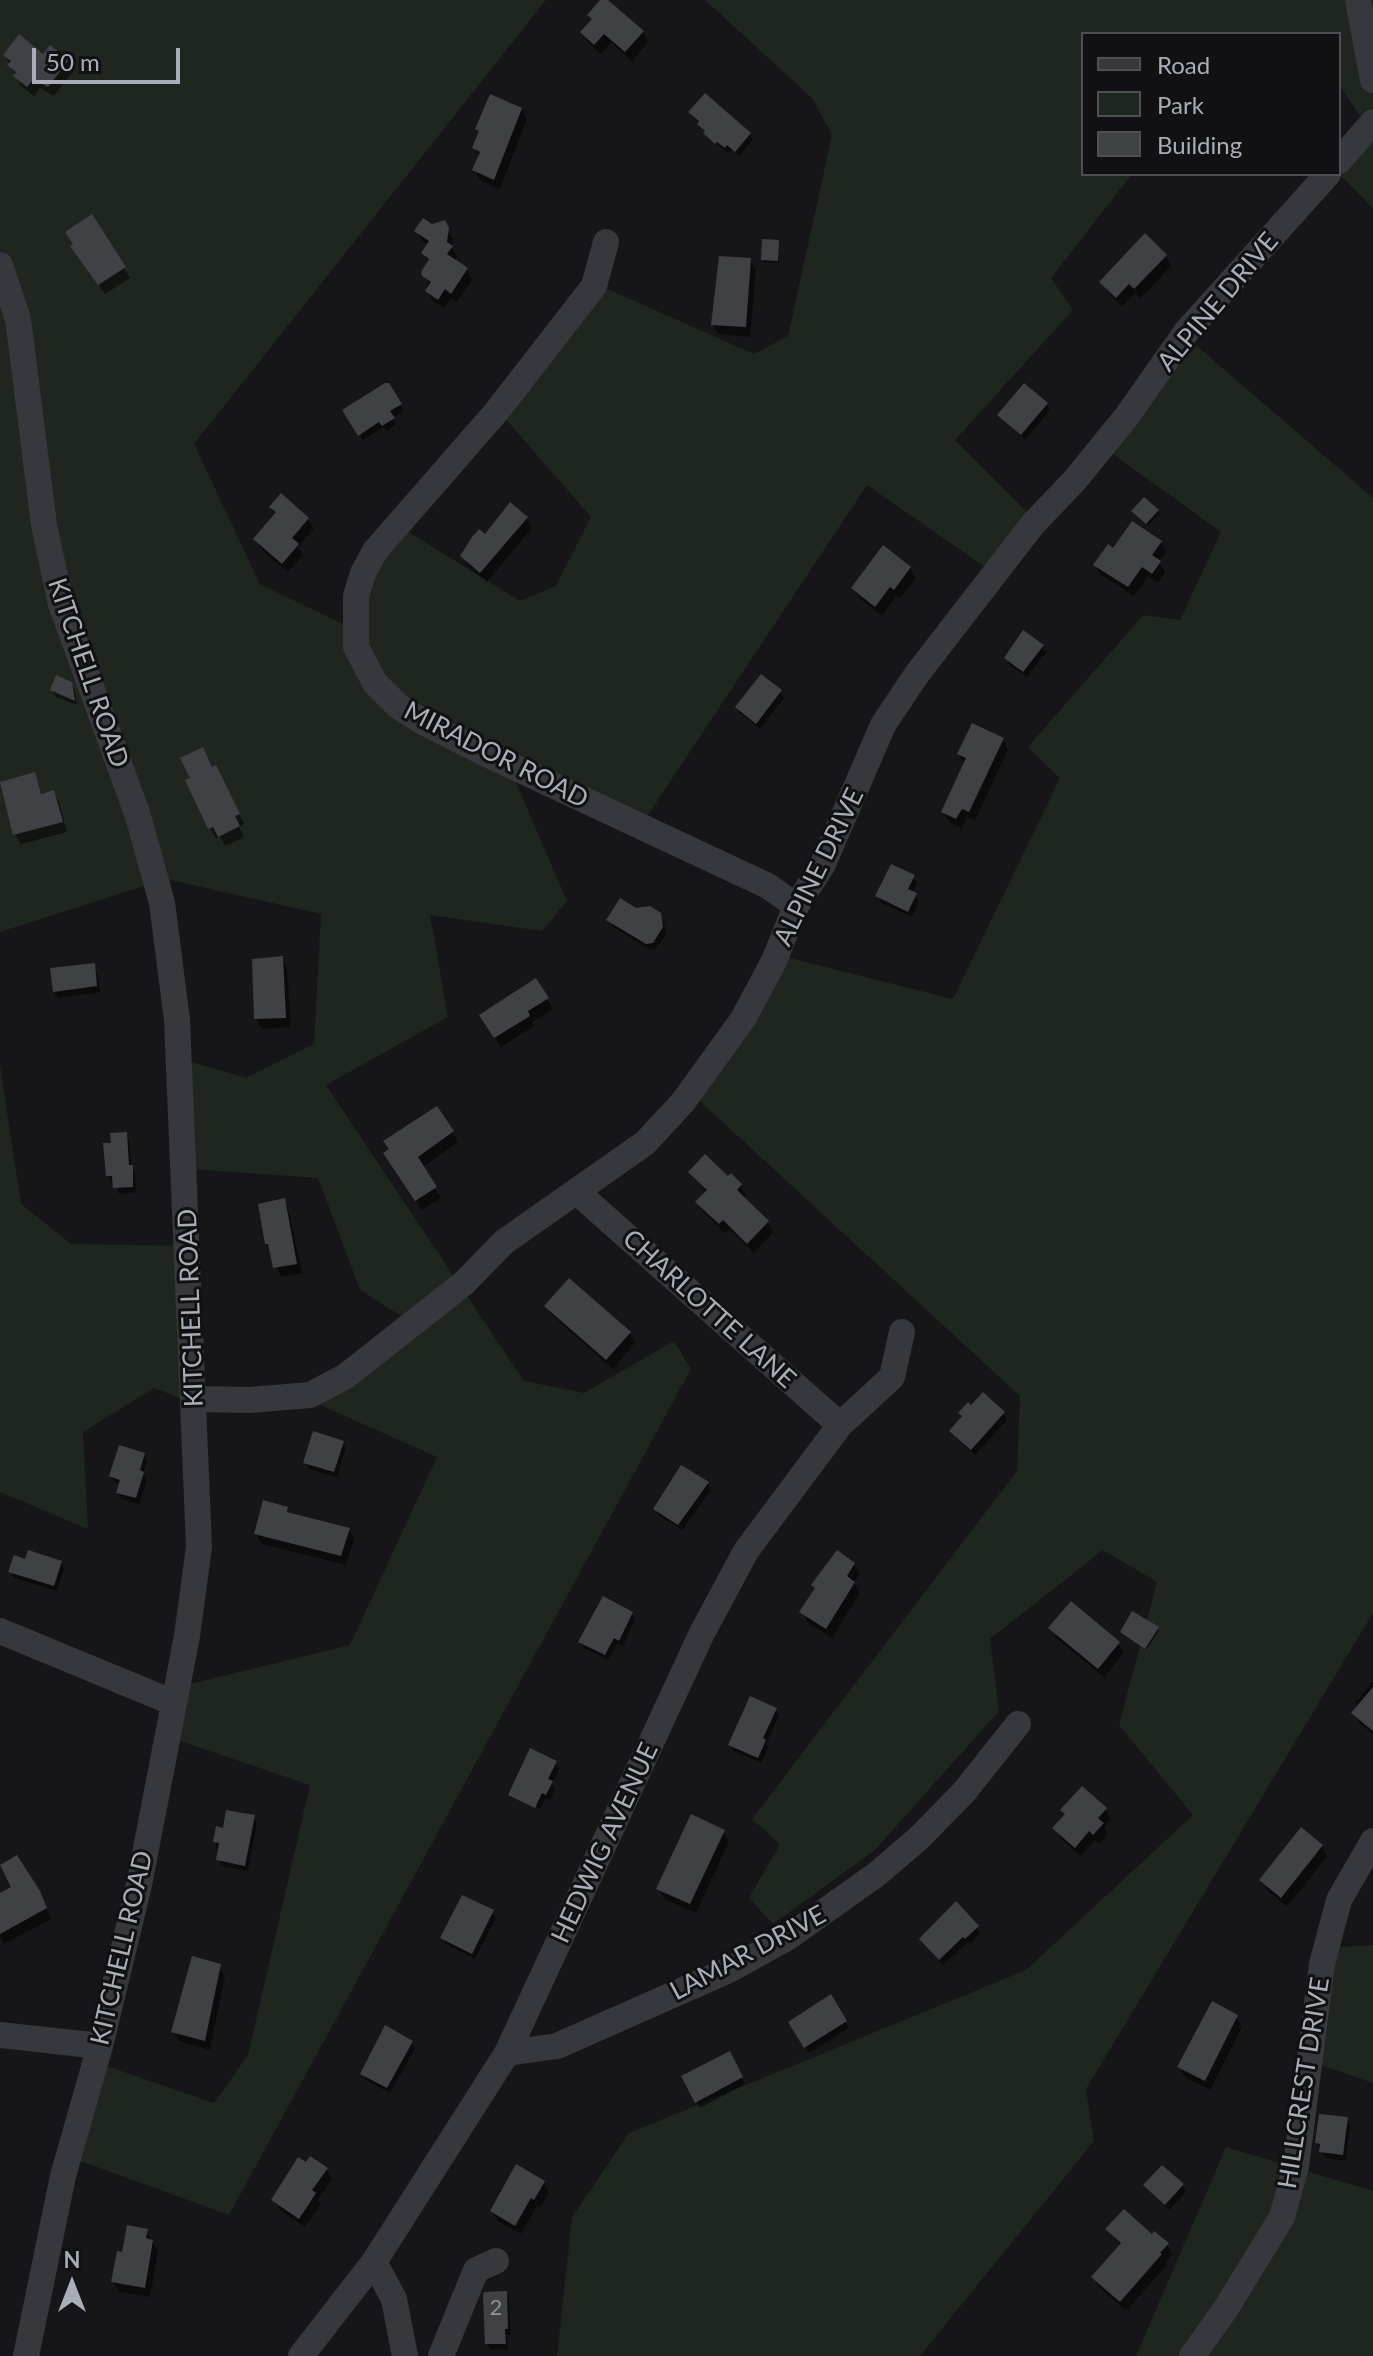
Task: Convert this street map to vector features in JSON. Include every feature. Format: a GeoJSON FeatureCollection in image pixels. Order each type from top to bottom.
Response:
{"type":"FeatureCollection","features":[{"type":"Feature","properties":{"kind":"street"},"geometry":{"type":"LineString","coordinates":[[1358,0],[1373,80]]}},
{"type":"Feature","properties":{"kind":"street"},"geometry":{"type":"LineString","coordinates":[[1341,159],[1373,122]]}},
{"type":"Feature","properties":{"kind":"street","name":"ALPINE DRIVE"},"geometry":{"type":"LineString","coordinates":[[195,1399],[250,1400],[310,1395],[346,1376],[464,1283],[504,1242],[578,1193],[645,1143],[683,1102],[743,1019],[774,961],[796,906],[822,866],[883,725],[917,674],[1033,524],[1075,480],[1127,416],[1186,332],[1326,176]]}},
{"type":"Feature","properties":{"kind":"street","name":"MIRADOR ROAD"},"geometry":{"type":"LineString","coordinates":[[606,242],[594,286],[497,411],[375,551],[363,573],[356,596],[356,647],[375,683],[398,706],[423,722],[768,886],[796,906]]}},
{"type":"Feature","properties":{"kind":"street","name":"KITCHELL ROAD"},"geometry":{"type":"LineString","coordinates":[[0,265],[18,319],[44,525],[61,604],[138,816],[162,903],[177,1020],[199,1547],[187,1636],[139,1885],[100,2046],[63,2176],[26,2356]]}},
{"type":"Feature","properties":{"kind":"street","name":"CHARLOTTE LANE"},"geometry":{"type":"LineString","coordinates":[[578,1193],[840,1425]]}},
{"type":"Feature","properties":{"kind":"street","name":"HEDWIG AVENUE"},"geometry":{"type":"LineString","coordinates":[[301,2356],[374,2262],[507,2053],[702,1633],[746,1551],[840,1425],[892,1377],[902,1332]]}},
{"type":"Feature","properties":{"kind":"street"},"geometry":{"type":"LineString","coordinates":[[0,1631],[174,1703]]}},
{"type":"Feature","properties":{"kind":"street","name":"LAMAR DRIVE"},"geometry":{"type":"LineString","coordinates":[[507,2053],[557,2046],[731,1969],[787,1938],[877,1874],[919,1838],[964,1792],[1018,1724]]}},
{"type":"Feature","properties":{"kind":"street","name":"HILLCREST DRIVE"},"geometry":{"type":"LineString","coordinates":[[1192,2356],[1225,2310],[1282,2217],[1296,2166],[1322,1964],[1339,1900],[1373,1841]]}},
{"type":"Feature","properties":{"kind":"street"},"geometry":{"type":"LineString","coordinates":[[0,2035],[100,2046]]}},
{"type":"Feature","properties":{"kind":"street"},"geometry":{"type":"LineString","coordinates":[[441,2356],[476,2270],[496,2261]]}},
{"type":"Feature","properties":{"kind":"street"},"geometry":{"type":"LineString","coordinates":[[374,2262],[394,2299],[405,2356]]}},
{"type":"Feature","properties":{"kind":"green space"},"geometry":{"type":"Polygon","coordinates":[[[0,0],[546,0],[194,444],[260,584],[355,630],[394,523],[520,601],[556,586],[591,517],[497,409],[601,286],[754,354],[788,336],[832,135],[812,98],[705,0],[1373,0],[1373,208],[1341,176],[1341,171],[1369,128],[1341,88],[1341,32],[1081,32],[1081,176],[1130,176],[1051,278],[1073,310],[955,440],[1035,520],[992,572],[867,485],[640,827],[505,757],[567,901],[542,931],[430,915],[448,1017],[326,1085],[524,1381],[584,1393],[674,1341],[691,1369],[229,2215],[72,2158],[98,2063],[214,2103],[248,2055],[310,1785],[174,1739],[186,1685],[350,1645],[437,1457],[302,1397],[409,1321],[360,1290],[318,1178],[190,1169],[181,1059],[246,1078],[314,1044],[321,914],[166,879],[0,932],[0,0]]]}},
{"type":"Feature","properties":{"kind":"green space"},"geometry":{"type":"Polygon","coordinates":[[[1189,339],[1373,498],[1373,1613],[1086,2089],[1094,2141],[920,2356],[557,2356],[572,2217],[629,2133],[1026,1970],[1193,1815],[1119,1725],[1157,1582],[1103,1550],[990,1639],[999,1711],[875,1850],[773,1924],[749,1898],[780,1844],[752,1819],[1017,1471],[1020,1396],[691,1093],[778,955],[953,999],[1060,778],[1028,747],[1143,615],[1180,620],[1221,532],[1103,447],[1189,339]]]}},
{"type":"Feature","properties":{"kind":"green space"},"geometry":{"type":"Polygon","coordinates":[[[0,1065],[21,1204],[71,1244],[196,1246],[203,1407],[154,1388],[83,1432],[88,1529],[0,1492],[0,1065]]]}},
{"type":"Feature","properties":{"kind":"green space"},"geometry":{"type":"Polygon","coordinates":[[[1373,1945],[1373,2083],[1300,2058],[1324,1948],[1373,1945]]]}},
{"type":"Feature","properties":{"kind":"green space"},"geometry":{"type":"Polygon","coordinates":[[[1226,2147],[1373,2191],[1373,2356],[1136,2356],[1226,2147]]]}},
{"type":"Feature","properties":{"kind":"building"},"geometry":{"type":"Polygon","coordinates":[[[600,0],[608,0],[644,31],[625,52],[604,34],[594,45],[580,32],[592,19],[587,15],[600,0]]]}},
{"type":"Feature","properties":{"kind":"building"},"geometry":{"type":"Polygon","coordinates":[[[19,34],[43,54],[50,45],[69,60],[48,87],[34,79],[27,87],[13,76],[16,72],[7,65],[11,61],[3,55],[19,34]]]}},
{"type":"Feature","properties":{"kind":"building"},"geometry":{"type":"Polygon","coordinates":[[[705,93],[751,133],[735,152],[727,145],[725,148],[717,142],[715,144],[703,133],[705,131],[697,124],[699,121],[688,112],[705,93]]]}},
{"type":"Feature","properties":{"kind":"building"},"geometry":{"type":"Polygon","coordinates":[[[490,94],[522,108],[494,180],[472,170],[480,152],[472,148],[479,131],[475,129],[490,94]]]}},
{"type":"Feature","properties":{"kind":"building"},"geometry":{"type":"Polygon","coordinates":[[[92,214],[126,267],[98,285],[70,246],[73,244],[65,232],[92,214]]]}},
{"type":"Feature","properties":{"kind":"building"},"geometry":{"type":"Polygon","coordinates":[[[423,218],[432,224],[445,220],[449,228],[447,242],[453,246],[447,254],[468,268],[451,294],[445,289],[438,300],[425,291],[431,282],[421,272],[429,259],[421,253],[429,241],[414,231],[423,218]]]}},
{"type":"Feature","properties":{"kind":"building"},"geometry":{"type":"Polygon","coordinates":[[[1145,233],[1167,255],[1134,289],[1129,284],[1116,298],[1099,282],[1145,233]]]}},
{"type":"Feature","properties":{"kind":"building"},"geometry":{"type":"Polygon","coordinates":[[[762,239],[779,240],[778,261],[761,260],[762,239]]]}},
{"type":"Feature","properties":{"kind":"building"},"geometry":{"type":"Polygon","coordinates":[[[719,256],[751,258],[746,327],[711,325],[719,256]]]}},
{"type":"Feature","properties":{"kind":"building"},"geometry":{"type":"Polygon","coordinates":[[[389,383],[402,404],[390,411],[395,418],[382,426],[379,422],[358,436],[342,410],[389,383]]]}},
{"type":"Feature","properties":{"kind":"building"},"geometry":{"type":"Polygon","coordinates":[[[1024,383],[1048,403],[1021,435],[997,415],[1024,383]]]}},
{"type":"Feature","properties":{"kind":"building"},"geometry":{"type":"Polygon","coordinates":[[[281,493],[309,518],[292,538],[299,544],[282,564],[253,539],[276,512],[269,507],[281,493]]]}},
{"type":"Feature","properties":{"kind":"building"},"geometry":{"type":"Polygon","coordinates":[[[1144,497],[1159,510],[1146,524],[1131,511],[1144,497]]]}},
{"type":"Feature","properties":{"kind":"building"},"geometry":{"type":"Polygon","coordinates":[[[510,502],[528,517],[480,573],[460,556],[479,529],[485,534],[510,502]]]}},
{"type":"Feature","properties":{"kind":"building"},"geometry":{"type":"Polygon","coordinates":[[[1132,521],[1162,541],[1152,555],[1161,561],[1152,574],[1142,567],[1128,587],[1093,565],[1108,544],[1113,548],[1132,521]]]}},
{"type":"Feature","properties":{"kind":"building"},"geometry":{"type":"Polygon","coordinates":[[[883,545],[911,567],[894,590],[890,587],[875,607],[851,588],[883,545]]]}},
{"type":"Feature","properties":{"kind":"building"},"geometry":{"type":"Polygon","coordinates":[[[1023,630],[1044,645],[1023,672],[1004,658],[1023,630]]]}},
{"type":"Feature","properties":{"kind":"building"},"geometry":{"type":"Polygon","coordinates":[[[761,674],[782,690],[756,724],[735,707],[761,674]]]}},
{"type":"Feature","properties":{"kind":"building"},"geometry":{"type":"Polygon","coordinates":[[[56,675],[72,682],[75,701],[50,690],[56,675]]]}},
{"type":"Feature","properties":{"kind":"building"},"geometry":{"type":"Polygon","coordinates":[[[972,723],[1004,738],[969,812],[962,809],[956,819],[941,812],[966,758],[957,754],[972,723]]]}},
{"type":"Feature","properties":{"kind":"building"},"geometry":{"type":"Polygon","coordinates":[[[203,747],[212,767],[216,765],[240,814],[235,816],[240,826],[218,837],[213,827],[208,829],[185,780],[190,778],[180,758],[203,747]]]}},
{"type":"Feature","properties":{"kind":"building"},"geometry":{"type":"Polygon","coordinates":[[[35,772],[41,794],[54,790],[63,822],[13,835],[0,782],[35,772]]]}},
{"type":"Feature","properties":{"kind":"building"},"geometry":{"type":"Polygon","coordinates":[[[891,864],[915,875],[908,889],[917,893],[908,912],[875,896],[891,864]]]}},
{"type":"Feature","properties":{"kind":"building"},"geometry":{"type":"Polygon","coordinates":[[[620,898],[636,908],[650,906],[661,913],[663,927],[653,943],[646,944],[606,920],[620,898]]]}},
{"type":"Feature","properties":{"kind":"building"},"geometry":{"type":"Polygon","coordinates":[[[283,956],[286,1018],[254,1019],[252,959],[283,956]]]}},
{"type":"Feature","properties":{"kind":"building"},"geometry":{"type":"Polygon","coordinates":[[[95,963],[97,986],[53,992],[50,968],[95,963]]]}},
{"type":"Feature","properties":{"kind":"building"},"geometry":{"type":"Polygon","coordinates":[[[536,978],[549,998],[528,1011],[530,1016],[494,1038],[479,1015],[536,978]]]}},
{"type":"Feature","properties":{"kind":"building"},"geometry":{"type":"Polygon","coordinates":[[[437,1106],[454,1131],[418,1157],[437,1187],[415,1201],[383,1153],[389,1149],[383,1141],[437,1106]]]}},
{"type":"Feature","properties":{"kind":"building"},"geometry":{"type":"Polygon","coordinates":[[[127,1132],[133,1187],[113,1188],[112,1176],[106,1176],[103,1143],[111,1143],[110,1133],[127,1132]]]}},
{"type":"Feature","properties":{"kind":"building"},"geometry":{"type":"Polygon","coordinates":[[[705,1154],[728,1176],[731,1173],[742,1184],[737,1190],[769,1221],[747,1244],[723,1220],[719,1224],[695,1202],[707,1190],[688,1172],[705,1154]]]}},
{"type":"Feature","properties":{"kind":"building"},"geometry":{"type":"Polygon","coordinates":[[[285,1198],[297,1264],[273,1268],[258,1204],[285,1198]]]}},
{"type":"Feature","properties":{"kind":"building"},"geometry":{"type":"Polygon","coordinates":[[[569,1278],[631,1332],[606,1360],[544,1306],[569,1278]]]}},
{"type":"Feature","properties":{"kind":"building"},"geometry":{"type":"Polygon","coordinates":[[[983,1392],[1005,1412],[971,1450],[949,1431],[962,1416],[958,1413],[983,1392]]]}},
{"type":"Feature","properties":{"kind":"building"},"geometry":{"type":"Polygon","coordinates":[[[313,1431],[344,1441],[334,1472],[303,1463],[313,1431]]]}},
{"type":"Feature","properties":{"kind":"building"},"geometry":{"type":"Polygon","coordinates":[[[119,1445],[145,1453],[140,1470],[144,1472],[136,1498],[116,1493],[120,1480],[109,1476],[119,1445]]]}},
{"type":"Feature","properties":{"kind":"building"},"geometry":{"type":"Polygon","coordinates":[[[681,1465],[709,1482],[678,1525],[653,1509],[681,1465]]]}},
{"type":"Feature","properties":{"kind":"building"},"geometry":{"type":"Polygon","coordinates":[[[263,1500],[288,1507],[287,1512],[350,1528],[341,1556],[254,1534],[263,1500]]]}},
{"type":"Feature","properties":{"kind":"building"},"geometry":{"type":"Polygon","coordinates":[[[28,1550],[62,1561],[54,1586],[8,1572],[14,1555],[25,1559],[28,1550]]]}},
{"type":"Feature","properties":{"kind":"building"},"geometry":{"type":"Polygon","coordinates":[[[837,1550],[855,1563],[847,1576],[855,1582],[826,1629],[799,1612],[815,1588],[811,1585],[837,1550]]]}},
{"type":"Feature","properties":{"kind":"building"},"geometry":{"type":"Polygon","coordinates":[[[603,1596],[633,1612],[619,1641],[614,1638],[605,1655],[578,1642],[603,1596]]]}},
{"type":"Feature","properties":{"kind":"building"},"geometry":{"type":"Polygon","coordinates":[[[1071,1601],[1120,1642],[1098,1669],[1048,1628],[1071,1601]]]}},
{"type":"Feature","properties":{"kind":"building"},"geometry":{"type":"Polygon","coordinates":[[[1132,1611],[1159,1627],[1145,1649],[1120,1632],[1132,1611]]]}},
{"type":"Feature","properties":{"kind":"building"},"geometry":{"type":"Polygon","coordinates":[[[1373,1687],[1373,1731],[1351,1713],[1373,1687]]]}},
{"type":"Feature","properties":{"kind":"building"},"geometry":{"type":"Polygon","coordinates":[[[750,1696],[777,1708],[763,1738],[766,1740],[758,1758],[728,1745],[750,1696]]]}},
{"type":"Feature","properties":{"kind":"building"},"geometry":{"type":"Polygon","coordinates":[[[530,1748],[557,1761],[548,1779],[553,1781],[546,1795],[542,1793],[535,1808],[508,1795],[530,1748]]]}},
{"type":"Feature","properties":{"kind":"building"},"geometry":{"type":"Polygon","coordinates":[[[1082,1786],[1107,1808],[1098,1818],[1104,1823],[1093,1835],[1089,1831],[1075,1848],[1052,1828],[1065,1814],[1060,1810],[1082,1786]]]}},
{"type":"Feature","properties":{"kind":"building"},"geometry":{"type":"Polygon","coordinates":[[[226,1810],[255,1815],[245,1866],[216,1860],[219,1843],[213,1842],[216,1826],[223,1828],[226,1810]]]}},
{"type":"Feature","properties":{"kind":"building"},"geometry":{"type":"Polygon","coordinates":[[[691,1814],[725,1830],[690,1904],[656,1889],[691,1814]]]}},
{"type":"Feature","properties":{"kind":"building"},"geometry":{"type":"Polygon","coordinates":[[[1301,1827],[1323,1845],[1281,1898],[1259,1880],[1301,1827]]]}},
{"type":"Feature","properties":{"kind":"building"},"geometry":{"type":"Polygon","coordinates":[[[17,1855],[47,1908],[0,1934],[0,1893],[11,1887],[0,1865],[17,1855]]]}},
{"type":"Feature","properties":{"kind":"building"},"geometry":{"type":"Polygon","coordinates":[[[462,1895],[494,1910],[472,1954],[440,1938],[462,1895]]]}},
{"type":"Feature","properties":{"kind":"building"},"geometry":{"type":"Polygon","coordinates":[[[956,1901],[979,1926],[939,1960],[919,1939],[956,1901]]]}},
{"type":"Feature","properties":{"kind":"building"},"geometry":{"type":"Polygon","coordinates":[[[192,1956],[221,1964],[205,2041],[171,2032],[192,1956]]]}},
{"type":"Feature","properties":{"kind":"building"},"geometry":{"type":"Polygon","coordinates":[[[831,1994],[847,2021],[804,2048],[788,2022],[831,1994]]]}},
{"type":"Feature","properties":{"kind":"building"},"geometry":{"type":"Polygon","coordinates":[[[1212,2001],[1238,2015],[1205,2081],[1177,2067],[1212,2001]]]}},
{"type":"Feature","properties":{"kind":"building"},"geometry":{"type":"Polygon","coordinates":[[[385,2025],[413,2041],[387,2088],[360,2074],[385,2025]]]}},
{"type":"Feature","properties":{"kind":"building"},"geometry":{"type":"Polygon","coordinates":[[[730,2051],[743,2077],[695,2103],[681,2076],[730,2051]]]}},
{"type":"Feature","properties":{"kind":"building"},"geometry":{"type":"Polygon","coordinates":[[[1319,2114],[1348,2117],[1343,2155],[1319,2152],[1320,2144],[1315,2143],[1319,2114]]]}},
{"type":"Feature","properties":{"kind":"building"},"geometry":{"type":"Polygon","coordinates":[[[310,2156],[328,2168],[312,2190],[316,2193],[299,2219],[271,2200],[298,2157],[306,2162],[310,2156]]]}},
{"type":"Feature","properties":{"kind":"building"},"geometry":{"type":"Polygon","coordinates":[[[516,2164],[545,2181],[515,2226],[490,2211],[516,2164]]]}},
{"type":"Feature","properties":{"kind":"building"},"geometry":{"type":"Polygon","coordinates":[[[1162,2165],[1184,2184],[1165,2205],[1143,2185],[1162,2165]]]}},
{"type":"Feature","properties":{"kind":"building"},"geometry":{"type":"Polygon","coordinates":[[[1124,2209],[1152,2234],[1154,2231],[1169,2243],[1120,2302],[1091,2277],[1121,2243],[1105,2229],[1124,2209]]]}},
{"type":"Feature","properties":{"kind":"building"},"geometry":{"type":"Polygon","coordinates":[[[127,2225],[148,2229],[146,2238],[153,2240],[145,2288],[111,2282],[117,2251],[122,2252],[127,2225]]]}},
{"type":"Feature","properties":{"kind":"building"},"geometry":{"type":"Polygon","coordinates":[[[507,2291],[506,2344],[485,2344],[484,2292],[507,2291]]]}}]}
